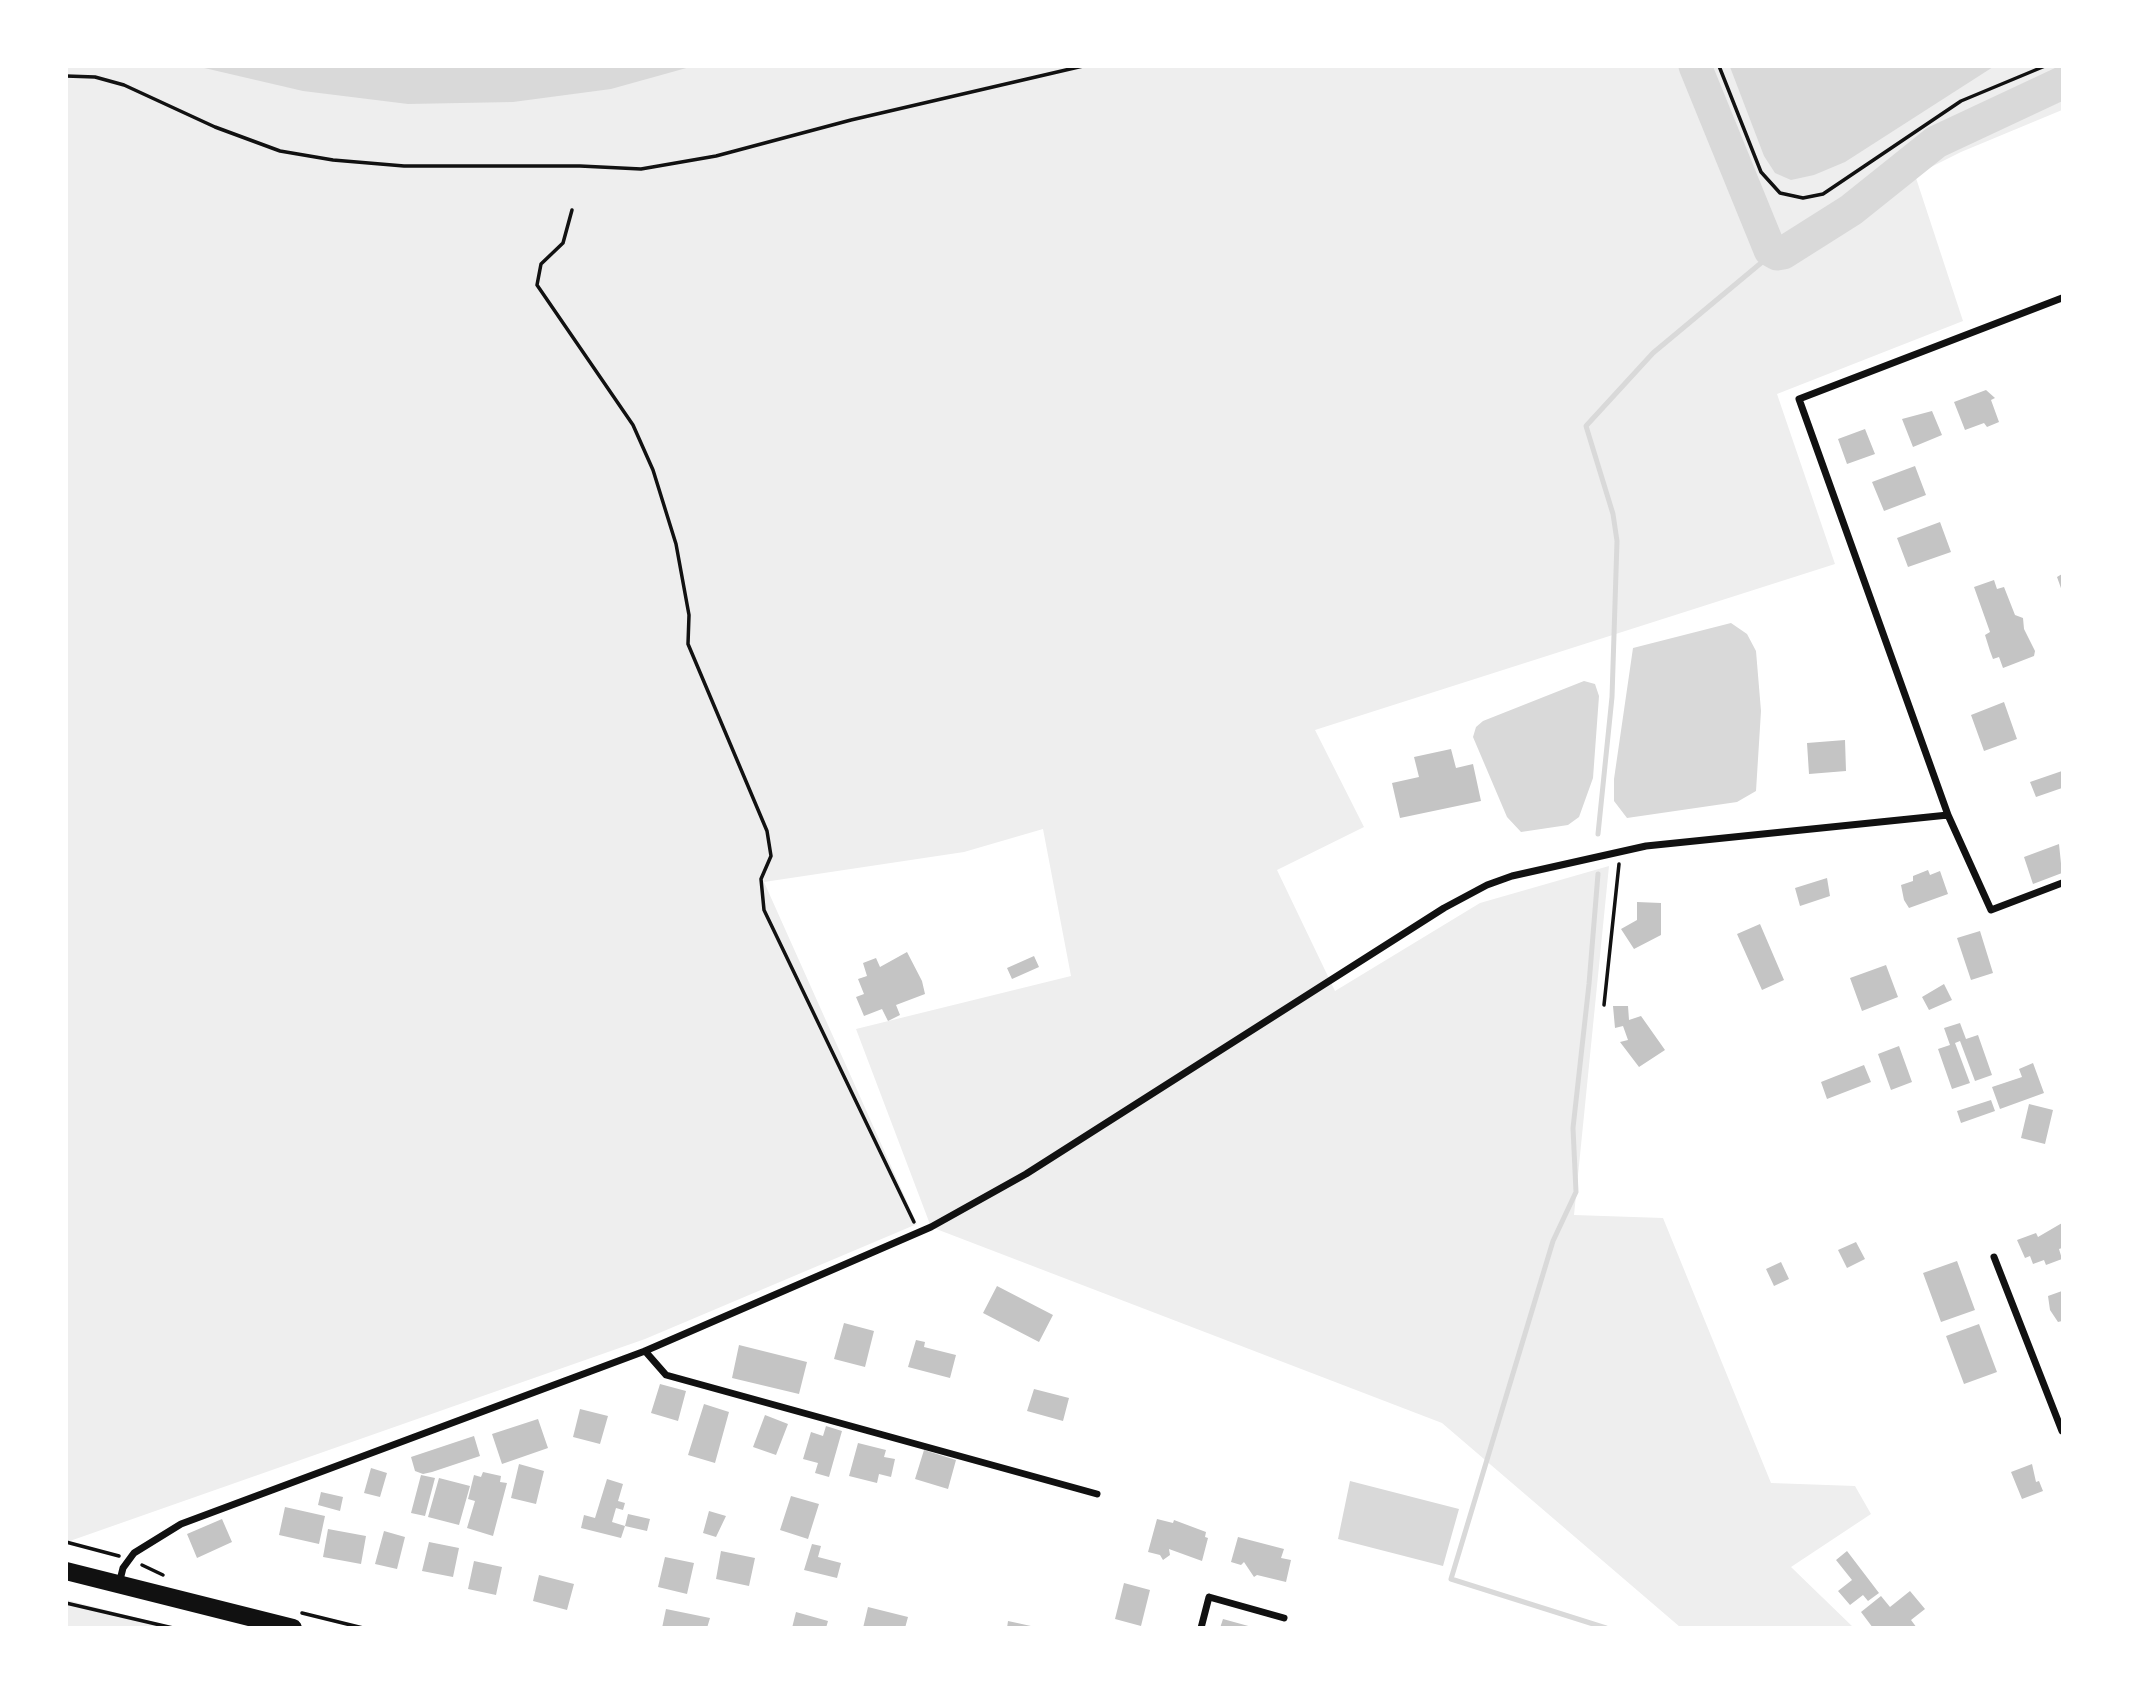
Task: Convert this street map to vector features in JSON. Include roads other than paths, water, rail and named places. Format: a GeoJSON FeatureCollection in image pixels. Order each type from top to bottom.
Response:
{"type":"FeatureCollection","features":[{"type":"Feature","properties":{"kind":"highway"},"geometry":{"type":"LineString","coordinates":[[66,1571],[294,1619]]}},
{"type":"Feature","properties":{"kind":"street"},"geometry":{"type":"LineString","coordinates":[[2063,298],[1798,399],[1948,815],[1991,911],[2063,883]]}},
{"type":"Feature","properties":{"kind":"street"},"geometry":{"type":"LineString","coordinates":[[119,1584],[130,1558],[140,1548],[181,1524],[645,1352],[918,1232],[1026,1174],[1466,895],[1513,876],[1672,843],[1948,815]]}},
{"type":"Feature","properties":{"kind":"street"},"geometry":{"type":"LineString","coordinates":[[1994,1257],[2063,1431]]}},
{"type":"Feature","properties":{"kind":"street"},"geometry":{"type":"LineString","coordinates":[[645,1352],[666,1375],[1097,1494]]}},
{"type":"Feature","properties":{"kind":"street"},"geometry":{"type":"LineString","coordinates":[[1201,1628],[1209,1597],[1283,1618]]}},
{"type":"Feature","properties":{"kind":"waterway"},"geometry":{"type":"LineString","coordinates":[[1695,66],[1770,250],[1777,254],[1783,253],[1851,210],[1936,142],[2062,83]]}},
{"type":"Feature","properties":{"kind":"waterway"},"geometry":{"type":"LineString","coordinates":[[1598,834],[1612,697],[1617,541],[1613,514],[1586,426],[1653,353],[1773,253]]}},
{"type":"Feature","properties":{"kind":"waterway"},"geometry":{"type":"LineString","coordinates":[[1598,874],[1573,1128],[1576,1192],[1553,1241],[1451,1579],[1606,1628]]}}]}
